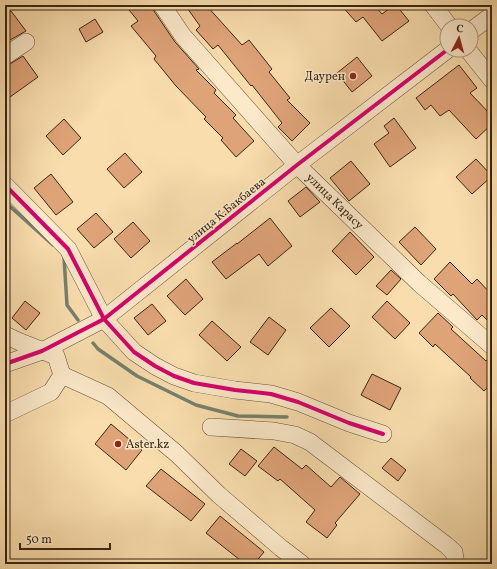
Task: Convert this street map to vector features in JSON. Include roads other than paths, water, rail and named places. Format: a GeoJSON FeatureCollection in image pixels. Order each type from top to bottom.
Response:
{"type":"FeatureCollection","features":[{"type":"Feature","properties":{"kind":"street","name":"улица Карасу"},"geometry":{"type":"LineString","coordinates":[[162,5],[183,36],[297,165],[419,283],[492,346]]}},
{"type":"Feature","properties":{"kind":"street"},"geometry":{"type":"LineString","coordinates":[[433,5],[443,18]]}},
{"type":"Feature","properties":{"kind":"street"},"geometry":{"type":"LineString","coordinates":[[479,25],[492,15]]}},
{"type":"Feature","properties":{"kind":"street"},"geometry":{"type":"LineString","coordinates":[[5,56],[26,42]]}},
{"type":"Feature","properties":{"kind":"street","name":"улица К.Бакбаева"},"geometry":{"type":"LineString","coordinates":[[5,364],[42,351],[104,319],[297,165],[439,56]]}},
{"type":"Feature","properties":{"kind":"street"},"geometry":{"type":"LineString","coordinates":[[474,58],[492,80]]}},
{"type":"Feature","properties":{"kind":"street"},"geometry":{"type":"LineString","coordinates":[[5,185],[68,249],[104,319],[134,352],[155,366],[174,376],[194,383],[271,394],[298,402],[348,423],[383,434]]}},
{"type":"Feature","properties":{"kind":"street"},"geometry":{"type":"LineString","coordinates":[[5,335],[56,356],[62,375],[108,396],[177,454],[219,495],[280,548],[302,564]]}},
{"type":"Feature","properties":{"kind":"street"},"geometry":{"type":"LineString","coordinates":[[5,414],[51,392],[62,375]]}},
{"type":"Feature","properties":{"kind":"street"},"geometry":{"type":"LineString","coordinates":[[211,427],[274,431],[295,435],[310,442],[446,545],[454,552],[456,564]]}},
{"type":"Feature","properties":{"kind":"waterway"},"geometry":{"type":"LineString","coordinates":[[5,202],[53,245]]}},
{"type":"Feature","properties":{"kind":"waterway"},"geometry":{"type":"LineString","coordinates":[[64,257],[67,305],[78,320]]}},
{"type":"Feature","properties":{"kind":"waterway"},"geometry":{"type":"LineString","coordinates":[[93,343],[98,349],[137,376],[196,405],[238,416],[287,417]]}},
{"type":"Feature","properties":{"kind":"place","name":"Даурен"},"geometry":{"type":"Point","coordinates":[353,76]}},
{"type":"Feature","properties":{"kind":"place","name":"Aster.kz"},"geometry":{"type":"Point","coordinates":[118,444]}}]}
